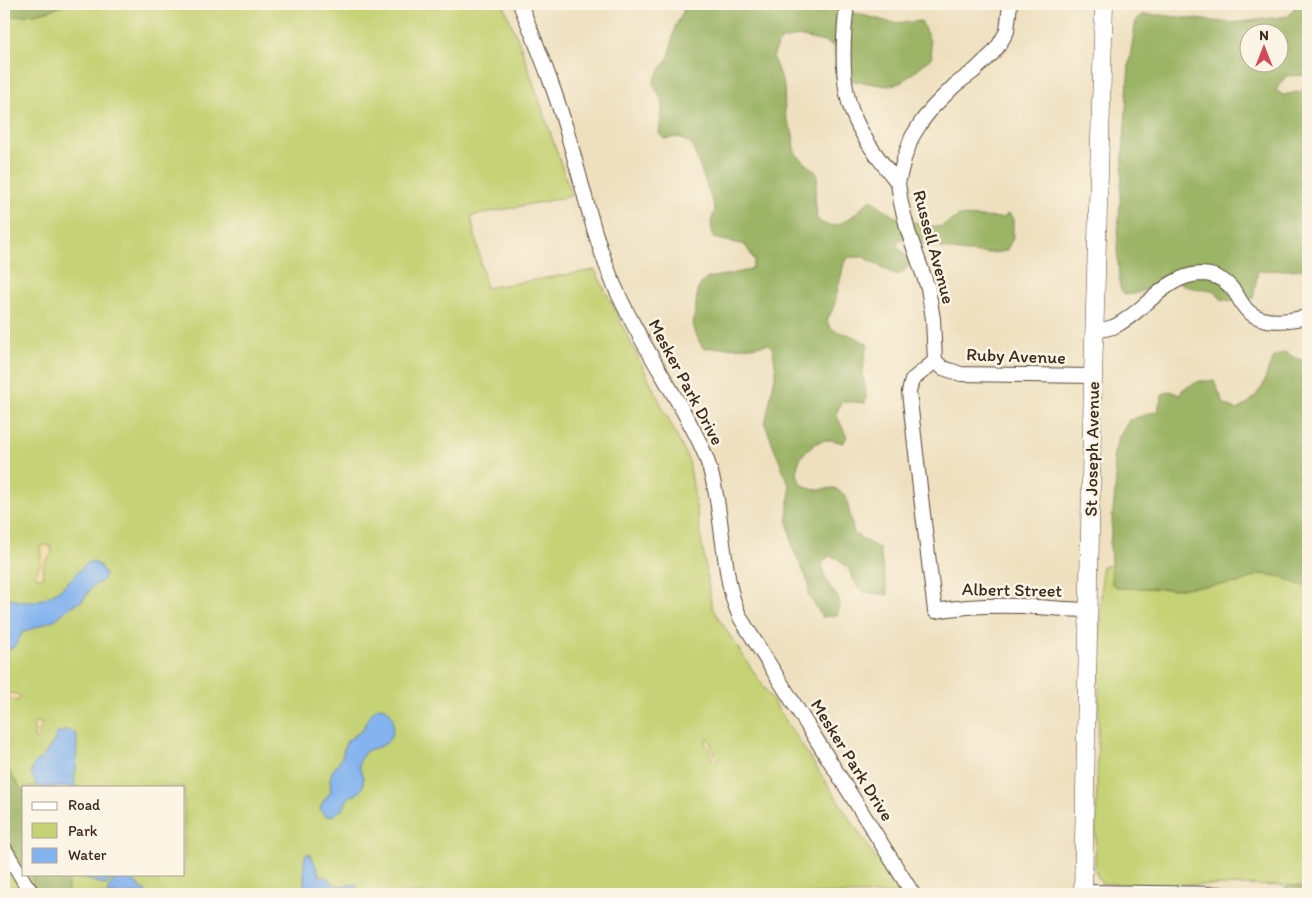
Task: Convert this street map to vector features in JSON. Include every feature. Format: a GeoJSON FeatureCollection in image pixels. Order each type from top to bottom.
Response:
{"type":"FeatureCollection","features":[{"type":"Feature","properties":{"kind":"main road","name":"St Joseph Avenue"},"geometry":{"type":"LineString","coordinates":[[1083,893],[1094,330],[1104,4]]}},
{"type":"Feature","properties":{"kind":"street","name":"Mesker Park Drive"},"geometry":{"type":"LineString","coordinates":[[520,4],[553,88],[604,259],[612,279],[628,315],[689,421],[707,460],[715,486],[728,576],[735,607],[913,894]]}},
{"type":"Feature","properties":{"kind":"street"},"geometry":{"type":"LineString","coordinates":[[847,4],[845,70],[846,90],[850,106],[866,138],[884,166],[898,183]]}},
{"type":"Feature","properties":{"kind":"street","name":"Russell Avenue"},"geometry":{"type":"LineString","coordinates":[[935,361],[933,320],[928,288],[908,231],[898,183],[912,136],[934,107],[992,54],[999,45],[1007,31],[1010,4]]}},
{"type":"Feature","properties":{"kind":"street"},"geometry":{"type":"LineString","coordinates":[[1094,330],[1104,330],[1113,327],[1174,283],[1186,277],[1202,274],[1226,282],[1231,286],[1249,312],[1258,317],[1281,321],[1308,317]]}},
{"type":"Feature","properties":{"kind":"street","name":"Albert Street"},"geometry":{"type":"LineString","coordinates":[[935,361],[916,376],[911,383],[909,392],[936,611],[961,607],[1021,606],[1088,610]]}},
{"type":"Feature","properties":{"kind":"street","name":"Ruby Avenue"},"geometry":{"type":"LineString","coordinates":[[935,361],[943,368],[961,374],[1093,376]]}},
{"type":"Feature","properties":{"kind":"street"},"geometry":{"type":"LineString","coordinates":[[4,848],[33,894]]}},
{"type":"Feature","properties":{"kind":"street"},"geometry":{"type":"LineString","coordinates":[[1083,893],[1220,894]]}},
{"type":"Feature","properties":{"kind":"green space"},"geometry":{"type":"Polygon","coordinates":[[[4,4],[67,4],[36,14],[4,17],[4,4]]]}},
{"type":"Feature","properties":{"kind":"green space"},"geometry":{"type":"Polygon","coordinates":[[[15,4],[503,4],[521,47],[572,196],[471,216],[486,288],[595,270],[689,461],[712,608],[899,894],[4,894],[4,8],[15,4]]]}},
{"type":"Feature","properties":{"kind":"green space"},"geometry":{"type":"Polygon","coordinates":[[[687,4],[820,4],[893,23],[921,21],[930,41],[932,57],[902,82],[888,86],[836,78],[835,48],[829,43],[798,36],[783,40],[777,45],[773,58],[784,86],[785,115],[793,134],[794,149],[797,155],[818,174],[815,196],[817,219],[831,226],[839,224],[853,216],[871,199],[893,216],[925,225],[940,227],[959,216],[1003,218],[1009,213],[1013,219],[1013,238],[1006,251],[994,253],[967,252],[899,239],[897,246],[912,261],[902,273],[895,275],[864,257],[849,257],[844,263],[834,307],[827,320],[834,330],[868,344],[863,371],[866,399],[865,403],[842,401],[836,414],[847,437],[843,443],[827,440],[811,447],[804,453],[800,461],[797,469],[798,477],[802,484],[811,489],[835,488],[846,496],[854,534],[879,548],[888,595],[864,592],[858,588],[848,568],[837,558],[830,556],[823,560],[823,570],[828,584],[839,599],[840,604],[837,615],[822,617],[808,594],[809,585],[793,549],[787,517],[790,488],[765,424],[776,372],[773,349],[768,344],[752,347],[703,348],[693,326],[698,289],[702,283],[708,278],[746,271],[752,268],[755,261],[745,245],[713,238],[711,223],[715,209],[692,145],[679,137],[664,139],[659,133],[663,103],[653,83],[669,57],[675,27],[687,4]]]}},
{"type":"Feature","properties":{"kind":"green space"},"geometry":{"type":"Polygon","coordinates":[[[1294,4],[1308,4],[1308,75],[1286,76],[1276,90],[1283,95],[1308,91],[1308,269],[1258,271],[1253,298],[1237,302],[1221,299],[1210,290],[1185,286],[1159,277],[1157,284],[1135,294],[1125,295],[1120,288],[1117,249],[1129,63],[1136,20],[1143,15],[1160,15],[1231,23],[1289,16],[1294,9],[1294,4]]]}},
{"type":"Feature","properties":{"kind":"green space"},"geometry":{"type":"Polygon","coordinates":[[[1286,352],[1293,357],[1308,362],[1308,586],[1297,584],[1282,577],[1261,574],[1239,583],[1173,589],[1119,588],[1112,584],[1110,544],[1116,480],[1113,457],[1118,439],[1129,420],[1157,411],[1163,394],[1170,391],[1180,395],[1183,389],[1200,381],[1214,381],[1224,404],[1238,410],[1252,400],[1263,386],[1274,357],[1286,352]]]}},
{"type":"Feature","properties":{"kind":"green space"},"geometry":{"type":"Polygon","coordinates":[[[1102,566],[1308,566],[1308,886],[1102,884],[1096,873],[1095,866],[1102,566]]]}},
{"type":"Feature","properties":{"kind":"green space"},"geometry":{"type":"Polygon","coordinates":[[[4,762],[22,789],[22,863],[4,840],[4,762]]]}},
{"type":"Feature","properties":{"kind":"green space"},"geometry":{"type":"Polygon","coordinates":[[[31,876],[67,876],[67,894],[36,894],[31,876]]]}},
{"type":"Feature","properties":{"kind":"green space"},"geometry":{"type":"Polygon","coordinates":[[[1291,885],[1302,888],[1308,894],[1276,894],[1291,885]]]}},
{"type":"Feature","properties":{"kind":"sand"},"geometry":{"type":"Polygon","coordinates":[[[41,546],[50,546],[52,553],[44,563],[43,576],[40,578],[35,574],[39,568],[41,546]]]}},
{"type":"Feature","properties":{"kind":"sand"},"geometry":{"type":"Polygon","coordinates":[[[9,693],[20,696],[18,701],[4,700],[4,696],[9,693]]]}},
{"type":"Feature","properties":{"kind":"sand"},"geometry":{"type":"Polygon","coordinates":[[[38,722],[42,723],[42,726],[39,731],[39,738],[36,740],[33,726],[38,722]]]}},
{"type":"Feature","properties":{"kind":"sand"},"geometry":{"type":"Polygon","coordinates":[[[707,738],[711,742],[718,760],[717,762],[712,761],[712,755],[705,743],[707,738]]]}},
{"type":"Feature","properties":{"kind":"water"},"geometry":{"type":"Polygon","coordinates":[[[92,561],[99,565],[105,574],[102,581],[92,587],[83,600],[69,608],[56,619],[22,633],[15,646],[4,653],[4,596],[26,602],[48,597],[92,561]]]}},
{"type":"Feature","properties":{"kind":"water"},"geometry":{"type":"Polygon","coordinates":[[[378,707],[386,708],[393,718],[391,736],[386,743],[367,751],[361,759],[359,764],[363,779],[362,789],[356,795],[350,796],[343,809],[332,816],[325,816],[320,809],[331,791],[330,779],[332,772],[342,757],[345,745],[348,740],[363,730],[365,723],[378,707]]]}},
{"type":"Feature","properties":{"kind":"water"},"geometry":{"type":"Polygon","coordinates":[[[67,730],[74,732],[77,737],[75,786],[37,786],[31,773],[33,766],[45,754],[54,741],[56,734],[67,730]]]}},
{"type":"Feature","properties":{"kind":"water"},"geometry":{"type":"Polygon","coordinates":[[[306,854],[310,854],[321,877],[326,877],[339,886],[357,884],[354,894],[302,894],[306,854]]]}},
{"type":"Feature","properties":{"kind":"water"},"geometry":{"type":"Polygon","coordinates":[[[82,876],[112,876],[113,878],[106,885],[83,878],[82,876]]]}},
{"type":"Feature","properties":{"kind":"water"},"geometry":{"type":"Polygon","coordinates":[[[126,878],[133,880],[148,894],[107,894],[109,887],[115,879],[126,878]]]}}]}
